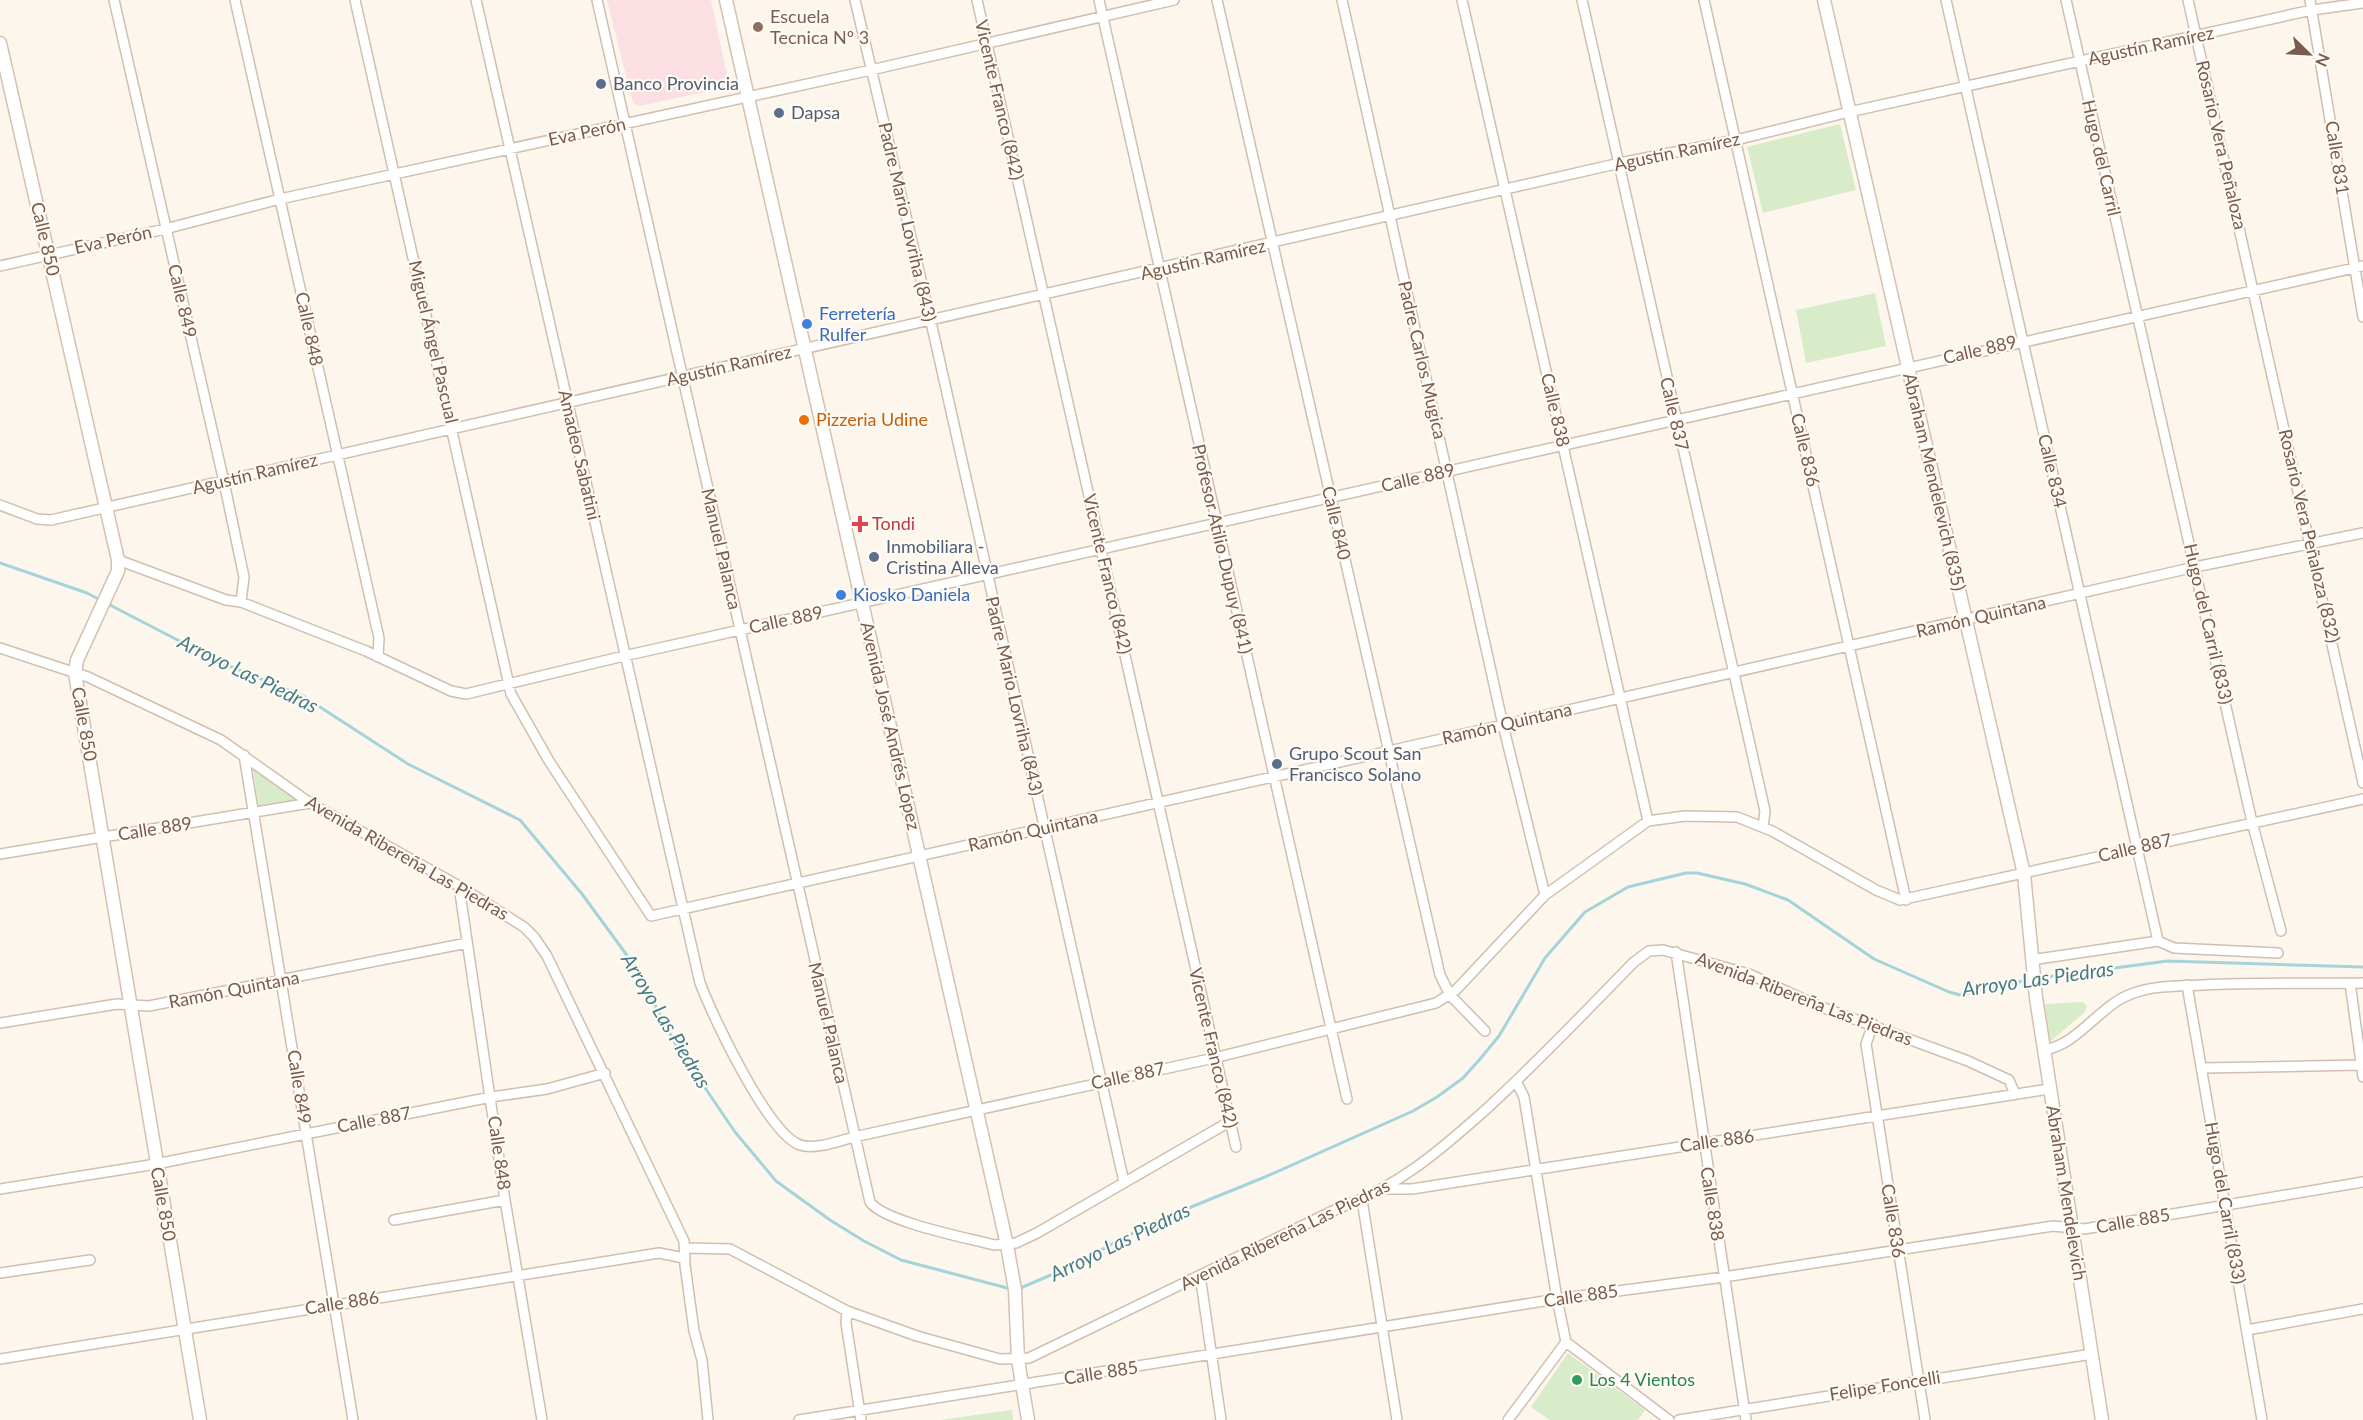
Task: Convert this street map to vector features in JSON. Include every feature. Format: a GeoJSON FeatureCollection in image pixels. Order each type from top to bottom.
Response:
{"type":"FeatureCollection","features":[{"type":"Feature","properties":{"kind":"main road","name":"Avenida José Andrés López"},"geometry":{"type":"LineString","coordinates":[[726,0],[1012,1268],[1018,1360],[1028,1420]]}},
{"type":"Feature","properties":{"kind":"main road","name":"Abraham Mendelevich (835)"},"geometry":{"type":"LineString","coordinates":[[1824,0],[2024,873],[2032,963]]}},
{"type":"Feature","properties":{"kind":"main road","name":"Calle 850"},"geometry":{"type":"LineString","coordinates":[[0,43],[118,560],[112,585],[77,660],[75,673],[200,1420]]}},
{"type":"Feature","properties":{"kind":"main road","name":"Abraham Mendelevich"},"geometry":{"type":"LineString","coordinates":[[2032,963],[2070,1227],[2102,1420]]}},
{"type":"Feature","properties":{"kind":"street","name":"Calle 849"},"geometry":{"type":"LineString","coordinates":[[114,0],[224,482],[244,577],[241,602]]}},
{"type":"Feature","properties":{"kind":"street","name":"Calle 848"},"geometry":{"type":"LineString","coordinates":[[235,0],[379,638],[378,657]]}},
{"type":"Feature","properties":{"kind":"street","name":"Miguel Ángel Pascual"},"geometry":{"type":"LineString","coordinates":[[355,0],[508,684]]}},
{"type":"Feature","properties":{"kind":"street","name":"Amadeo Sabatini"},"geometry":{"type":"LineString","coordinates":[[476,0],[683,909]]}},
{"type":"Feature","properties":{"kind":"street","name":"Manuel Palanca"},"geometry":{"type":"LineString","coordinates":[[597,0],[796,885],[870,1202],[878,1211],[897,1218],[994,1245],[1007,1245]]}},
{"type":"Feature","properties":{"kind":"street","name":"Padre Mario Lovriha (843)"},"geometry":{"type":"LineString","coordinates":[[855,0],[931,322],[985,574],[1124,1182]]}},
{"type":"Feature","properties":{"kind":"street","name":"Vicente Franco (842)"},"geometry":{"type":"LineString","coordinates":[[977,0],[1102,549],[1214,1058],[1236,1147]]}},
{"type":"Feature","properties":{"kind":"street","name":"Profesor Atilio Dupuy (841)"},"geometry":{"type":"LineString","coordinates":[[1099,0],[1158,270],[1347,1099]]}},
{"type":"Feature","properties":{"kind":"street","name":"Eva Perón"},"geometry":{"type":"LineString","coordinates":[[0,266],[165,229],[280,199],[871,70],[1174,0]]}},
{"type":"Feature","properties":{"kind":"street","name":"Calle 840"},"geometry":{"type":"LineString","coordinates":[[1217,0],[1440,975],[1450,995],[1485,1031]]}},
{"type":"Feature","properties":{"kind":"street","name":"Padre Carlos Mugica"},"geometry":{"type":"LineString","coordinates":[[1342,0],[1503,725],[1545,895]]}},
{"type":"Feature","properties":{"kind":"street","name":"Calle 838"},"geometry":{"type":"LineString","coordinates":[[1462,0],[1618,699],[1648,821]]}},
{"type":"Feature","properties":{"kind":"street","name":"Calle 837"},"geometry":{"type":"LineString","coordinates":[[1582,0],[1765,811],[1763,827]]}},
{"type":"Feature","properties":{"kind":"street","name":"Calle 836"},"geometry":{"type":"LineString","coordinates":[[1704,0],[1906,900]]}},
{"type":"Feature","properties":{"kind":"street","name":"Calle 834"},"geometry":{"type":"LineString","coordinates":[[1946,0],[2158,941]]}},
{"type":"Feature","properties":{"kind":"street","name":"Hugo del Carril"},"geometry":{"type":"LineString","coordinates":[[2066,0],[2137,315]]}},
{"type":"Feature","properties":{"kind":"street","name":"Rosario Vera Peñaloza"},"geometry":{"type":"LineString","coordinates":[[2188,0],[2253,289]]}},
{"type":"Feature","properties":{"kind":"street","name":"Calle 831"},"geometry":{"type":"LineString","coordinates":[[2310,0],[2359,267],[2363,317]]}},
{"type":"Feature","properties":{"kind":"street","name":"Agustín Ramírez"},"geometry":{"type":"LineString","coordinates":[[0,505],[44,520],[224,482],[567,402],[931,322],[1620,164],[1736,140],[1849,112],[2312,10],[2363,3]]}},
{"type":"Feature","properties":{"kind":"street","name":"Calle 889"},"geometry":{"type":"LineString","coordinates":[[378,657],[451,691],[474,693],[624,656],[862,604],[985,574],[2359,267]]}},
{"type":"Feature","properties":{"kind":"street","name":"Rosario Vera Peñaloza (832)"},"geometry":{"type":"LineString","coordinates":[[2253,289],[2363,783]]}},
{"type":"Feature","properties":{"kind":"street","name":"Hugo del Carril (833)"},"geometry":{"type":"LineString","coordinates":[[2137,315],[2252,822],[2281,931]]}},
{"type":"Feature","properties":{"kind":"street","name":"Ramón Quintana"},"geometry":{"type":"LineString","coordinates":[[508,684],[513,700],[549,761],[651,916],[1389,752],[2195,567],[2363,533]]}},
{"type":"Feature","properties":{"kind":"street"},"geometry":{"type":"LineString","coordinates":[[118,560],[226,600],[241,602],[378,657]]}},
{"type":"Feature","properties":{"kind":"street","name":"Avenida Ribereña Las Piedras"},"geometry":{"type":"LineString","coordinates":[[0,648],[75,673],[221,740],[310,803],[459,886],[512,918],[534,937],[547,956],[679,1227],[685,1253],[730,1249],[847,1311],[939,1342],[1000,1359],[1018,1360],[1041,1352],[1339,1208],[1385,1189],[1430,1159],[1516,1081],[1634,962],[1649,951],[1676,952],[1749,974],[1816,1005],[1873,1024],[2003,1077],[2013,1084],[2015,1094]]}},
{"type":"Feature","properties":{"kind":"street","name":"Calle 849"},"geometry":{"type":"LineString","coordinates":[[244,755],[353,1420]]}},
{"type":"Feature","properties":{"kind":"street","name":"Calle 887"},"geometry":{"type":"LineString","coordinates":[[1906,900],[2363,799]]}},
{"type":"Feature","properties":{"kind":"street","name":"Calle 889"},"geometry":{"type":"LineString","coordinates":[[0,854],[310,803]]}},
{"type":"Feature","properties":{"kind":"street"},"geometry":{"type":"LineString","coordinates":[[1450,995],[1545,895],[1648,821],[1719,815],[1737,817],[1763,827],[1887,896],[1906,900]]}},
{"type":"Feature","properties":{"kind":"street","name":"Calle 848"},"geometry":{"type":"LineString","coordinates":[[459,886],[505,1200],[542,1420]]}},
{"type":"Feature","properties":{"kind":"street","name":"Calle 887"},"geometry":{"type":"LineString","coordinates":[[683,909],[700,983],[717,1022],[754,1091],[780,1131],[785,1137],[803,1146],[854,1137],[1214,1058],[1436,1003],[1450,995]]}},
{"type":"Feature","properties":{"kind":"street"},"geometry":{"type":"LineString","coordinates":[[2032,963],[2158,941],[2174,948],[2278,953]]}},
{"type":"Feature","properties":{"kind":"street","name":"Ramón Quintana"},"geometry":{"type":"LineString","coordinates":[[0,1023],[117,1004],[149,1006],[282,982],[467,943]]}},
{"type":"Feature","properties":{"kind":"street","name":"Calle 838"},"geometry":{"type":"LineString","coordinates":[[1676,952],[1746,1420]]}},
{"type":"Feature","properties":{"kind":"street"},"geometry":{"type":"LineString","coordinates":[[2044,1050],[2062,1044],[2123,997],[2141,991],[2257,982],[2363,983]]}},
{"type":"Feature","properties":{"kind":"street"},"geometry":{"type":"LineString","coordinates":[[2202,1068],[2362,1072],[2350,983]]}},
{"type":"Feature","properties":{"kind":"street","name":"Hugo del Carril (833)"},"geometry":{"type":"LineString","coordinates":[[2187,986],[2262,1420]]}},
{"type":"Feature","properties":{"kind":"street","name":"Calle 836"},"geometry":{"type":"LineString","coordinates":[[1873,1024],[1866,1044],[1925,1420]]}},
{"type":"Feature","properties":{"kind":"street","name":"Calle 887"},"geometry":{"type":"LineString","coordinates":[[0,1189],[156,1164],[491,1097],[547,1089],[605,1073]]}},
{"type":"Feature","properties":{"kind":"street"},"geometry":{"type":"LineString","coordinates":[[1516,1081],[1524,1097],[1566,1341],[1669,1420]]}},
{"type":"Feature","properties":{"kind":"street","name":"Calle 886"},"geometry":{"type":"LineString","coordinates":[[1385,1189],[1412,1189],[2049,1089]]}},
{"type":"Feature","properties":{"kind":"street"},"geometry":{"type":"LineString","coordinates":[[1007,1245],[1037,1233],[1229,1122]]}},
{"type":"Feature","properties":{"kind":"street","name":"Calle 885"},"geometry":{"type":"LineString","coordinates":[[800,1420],[861,1415],[1023,1386],[1557,1299],[1724,1277],[2053,1226],[2084,1229],[2363,1182]]}},
{"type":"Feature","properties":{"kind":"street"},"geometry":{"type":"LineString","coordinates":[[394,1220],[505,1200]]}},
{"type":"Feature","properties":{"kind":"street"},"geometry":{"type":"LineString","coordinates":[[1362,1200],[1398,1420]]}},
{"type":"Feature","properties":{"kind":"street"},"geometry":{"type":"LineString","coordinates":[[685,1253],[694,1331],[702,1360],[708,1420]]}},
{"type":"Feature","properties":{"kind":"street","name":"Calle 886"},"geometry":{"type":"LineString","coordinates":[[0,1359],[519,1275],[659,1254],[685,1253]]}},
{"type":"Feature","properties":{"kind":"street"},"geometry":{"type":"LineString","coordinates":[[0,1274],[90,1260]]}},
{"type":"Feature","properties":{"kind":"street"},"geometry":{"type":"LineString","coordinates":[[1200,1275],[1221,1420]]}},
{"type":"Feature","properties":{"kind":"street"},"geometry":{"type":"LineString","coordinates":[[2247,1330],[2363,1309]]}},
{"type":"Feature","properties":{"kind":"street"},"geometry":{"type":"LineString","coordinates":[[847,1311],[846,1323],[861,1415]]}},
{"type":"Feature","properties":{"kind":"street"},"geometry":{"type":"LineString","coordinates":[[1508,1420],[1566,1341]]}},
{"type":"Feature","properties":{"kind":"street","name":"Felipe Foncelli"},"geometry":{"type":"LineString","coordinates":[[1679,1420],[2092,1354]]}},
{"type":"Feature","properties":{"kind":"shaded area"},"geometry":{"type":"Polygon","coordinates":[[[607,0],[711,0],[728,80],[724,88],[639,106],[633,103],[607,0]]]}},
{"type":"Feature","properties":{"kind":"green space"},"geometry":{"type":"Polygon","coordinates":[[[1840,124],[1856,190],[1763,213],[1747,147],[1840,124]]]}},
{"type":"Feature","properties":{"kind":"green space"},"geometry":{"type":"Polygon","coordinates":[[[1875,293],[1886,346],[1806,363],[1796,310],[1875,293]]]}},
{"type":"Feature","properties":{"kind":"green space"},"geometry":{"type":"Polygon","coordinates":[[[255,767],[300,801],[259,808],[253,769],[255,767]]]}},
{"type":"Feature","properties":{"kind":"green space"},"geometry":{"type":"Polygon","coordinates":[[[2083,1002],[2087,1006],[2085,1012],[2051,1041],[2046,1039],[2045,1004],[2083,1002]]]}},
{"type":"Feature","properties":{"kind":"green space","name":"Los 4 Vientos"},"geometry":{"type":"Polygon","coordinates":[[[1568,1353],[1645,1410],[1638,1420],[1550,1420],[1531,1407],[1568,1353]]]}},
{"type":"Feature","properties":{"kind":"green space"},"geometry":{"type":"Polygon","coordinates":[[[1011,1410],[1013,1420],[940,1420],[1011,1410]]]}},
{"type":"Feature","properties":{"kind":"waterway","name":"Arroyo Las Piedras"},"geometry":{"type":"LineString","coordinates":[[0,563],[87,593],[102,601]]}},
{"type":"Feature","properties":{"kind":"waterway","name":"Arroyo Las Piedras"},"geometry":{"type":"LineString","coordinates":[[108,604],[222,663],[303,696],[408,764],[520,820],[582,894],[634,965],[676,1045],[735,1132],[776,1181],[830,1220],[901,1260],[1011,1289]]}},
{"type":"Feature","properties":{"kind":"waterway","name":"Arroyo Las Piedras"},"geometry":{"type":"LineString","coordinates":[[1018,1289],[1065,1269],[1154,1222],[1265,1177],[1413,1111],[1437,1097],[1463,1078],[1499,1036],[1545,958],[1585,912],[1628,887],[1686,873],[1697,873],[1745,884],[1788,900],[1874,959],[1960,995],[2032,979]]}},
{"type":"Feature","properties":{"kind":"waterway","name":"Arroyo Las Piedras"},"geometry":{"type":"LineString","coordinates":[[2038,978],[2168,961],[2363,967]]}},
{"type":"Feature","properties":{"kind":"place","name":"Escuela Tecnica Nº 3"},"geometry":{"type":"Point","coordinates":[758,27]}},
{"type":"Feature","properties":{"kind":"place","name":"Banco Provincia"},"geometry":{"type":"Point","coordinates":[601,84]}},
{"type":"Feature","properties":{"kind":"place","name":"Dapsa"},"geometry":{"type":"Point","coordinates":[779,113]}},
{"type":"Feature","properties":{"kind":"place","name":"Ferretería Rulfer"},"geometry":{"type":"Point","coordinates":[807,324]}},
{"type":"Feature","properties":{"kind":"place","name":"Pizzeria Udine"},"geometry":{"type":"Point","coordinates":[804,420]}},
{"type":"Feature","properties":{"kind":"place","name":"Tondi"},"geometry":{"type":"Point","coordinates":[860,524]}},
{"type":"Feature","properties":{"kind":"place","name":"Inmobiliara - Cristina Alleva"},"geometry":{"type":"Point","coordinates":[874,557]}},
{"type":"Feature","properties":{"kind":"place","name":"Kiosko Daniela"},"geometry":{"type":"Point","coordinates":[841,595]}},
{"type":"Feature","properties":{"kind":"place","name":"Grupo Scout San Francisco Solano"},"geometry":{"type":"Point","coordinates":[1277,764]}},
{"type":"Feature","properties":{"kind":"place","name":"Los 4 Vientos"},"geometry":{"type":"Point","coordinates":[1577,1380]}}]}
